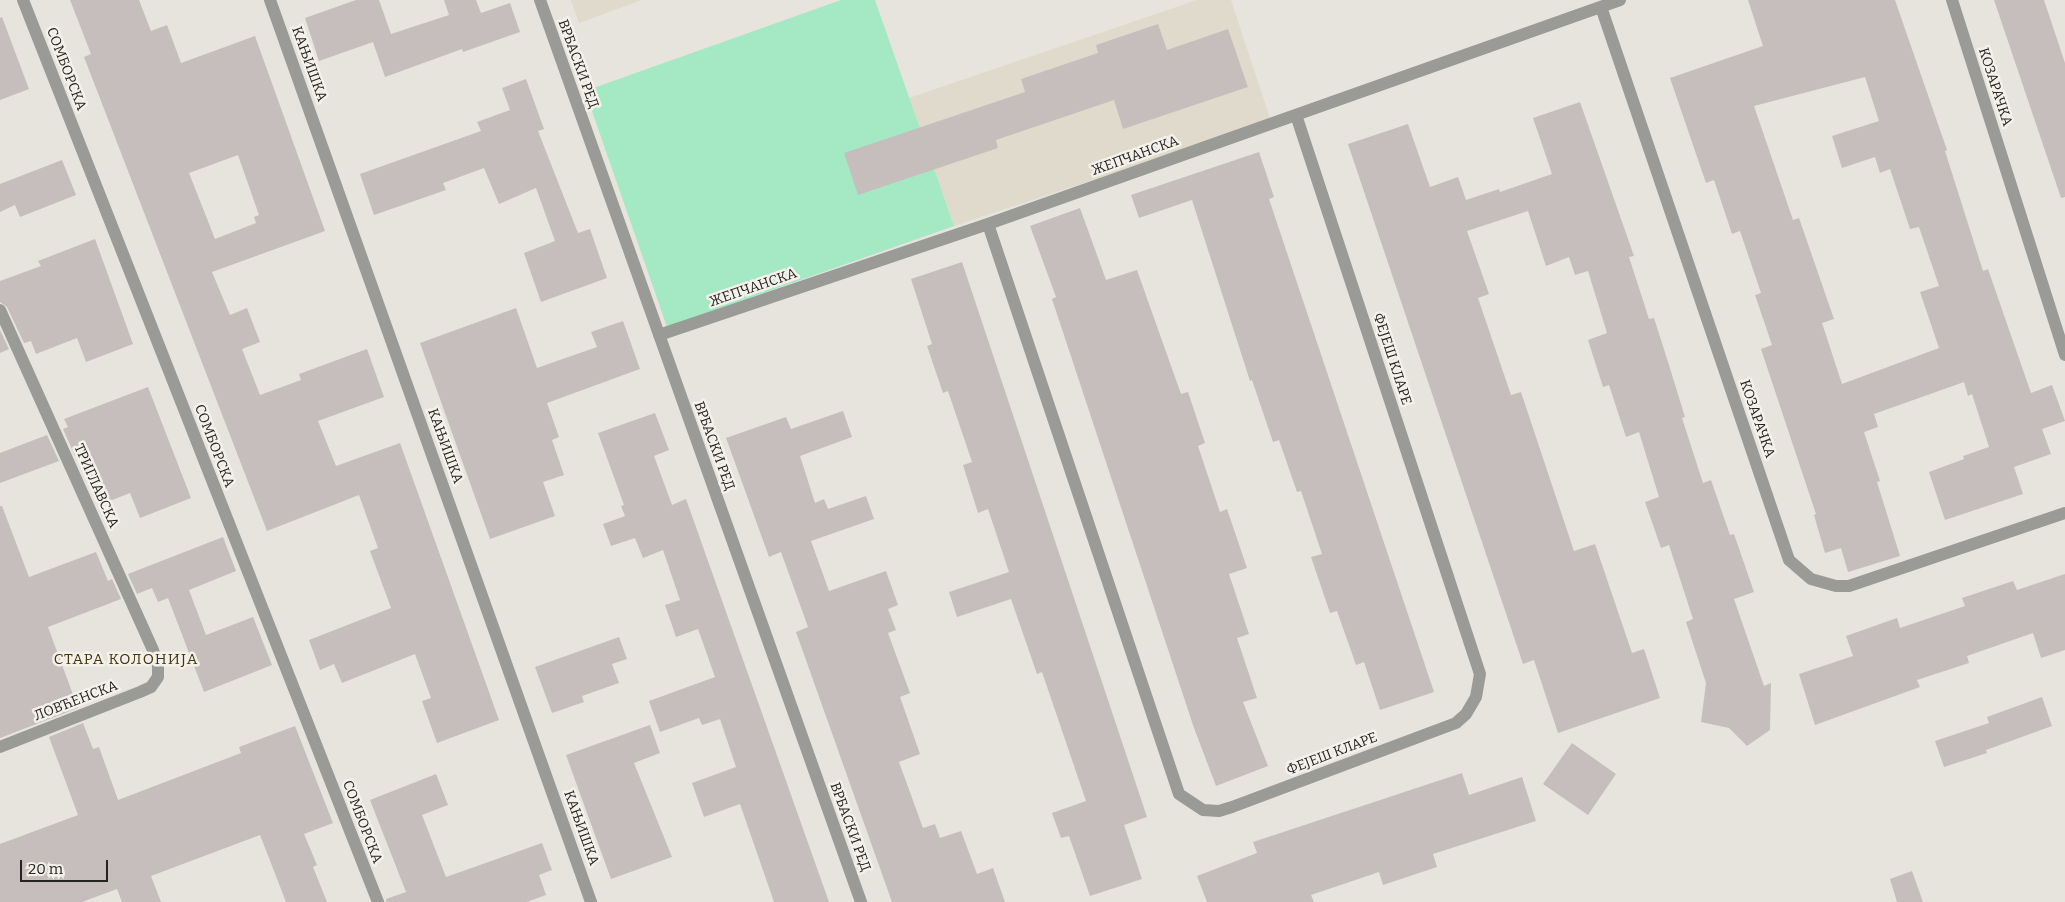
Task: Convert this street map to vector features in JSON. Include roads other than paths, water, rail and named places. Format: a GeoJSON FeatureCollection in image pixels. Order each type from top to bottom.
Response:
{"type":"FeatureCollection","features":[{"type":"Feature","properties":{"kind":"street","name":"СОМБОРСКА"},"geometry":{"type":"LineString","coordinates":[[23,0],[378,902]]}},
{"type":"Feature","properties":{"kind":"street","name":"КАЊИШКА"},"geometry":{"type":"LineString","coordinates":[[270,0],[591,902]]}},
{"type":"Feature","properties":{"kind":"street","name":"ВРБАСКИ РЕД"},"geometry":{"type":"LineString","coordinates":[[540,0],[861,902]]}},
{"type":"Feature","properties":{"kind":"street","name":"ЖЕПЧАНСКА"},"geometry":{"type":"LineString","coordinates":[[659,335],[988,224],[1620,0]]}},
{"type":"Feature","properties":{"kind":"street","name":"КОЗАРАЧКА"},"geometry":{"type":"LineString","coordinates":[[1952,0],[2065,355]]}},
{"type":"Feature","properties":{"kind":"street","name":"КОЗАРАЧКА"},"geometry":{"type":"LineString","coordinates":[[1601,7],[1789,560],[1811,579],[1836,586],[1849,586],[2065,513]]}},
{"type":"Feature","properties":{"kind":"street","name":"ФЕЈЕШ КЛАРЕ"},"geometry":{"type":"LineString","coordinates":[[988,224],[1179,794],[1202,810],[1219,811],[1232,808],[1456,723],[1470,707],[1480,674],[1296,115]]}},
{"type":"Feature","properties":{"kind":"street","name":"ТРИГЛАВСКА"},"geometry":{"type":"LineString","coordinates":[[0,310],[153,650],[158,666],[158,677]]}},
{"type":"Feature","properties":{"kind":"street","name":"ЛОВЋЕНСКА"},"geometry":{"type":"LineString","coordinates":[[0,747],[140,692],[151,687],[158,677]]}},
{"type":"Feature","properties":{"kind":"district","name":"СТАРА КОЛОНИЈА"},"geometry":{"type":"Point","coordinates":[126,660]}}]}
